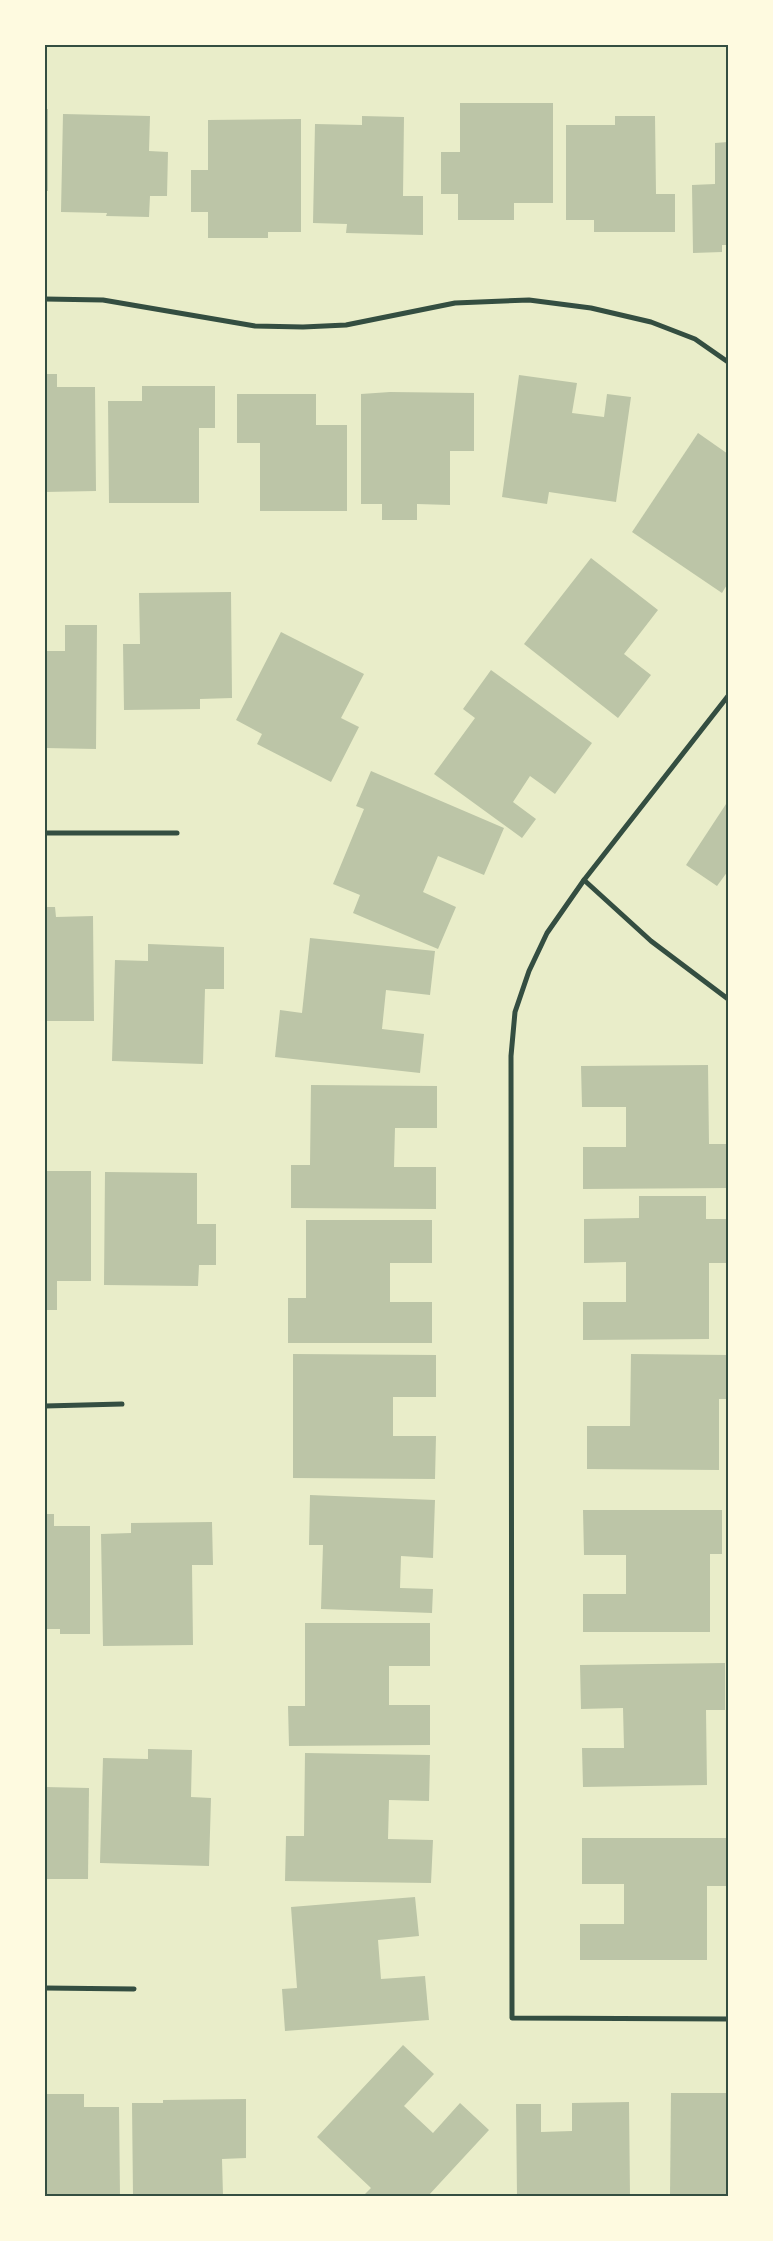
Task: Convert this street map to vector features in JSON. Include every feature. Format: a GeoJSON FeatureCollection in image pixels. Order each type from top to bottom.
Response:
{"type":"FeatureCollection","features":[{"type":"Feature","properties":{"kind":"street"},"geometry":{"type":"LineString","coordinates":[[45,300],[103,300],[255,326],[303,327],[346,325],[455,303],[529,300],[591,308],[651,322],[695,339],[728,362]]}},
{"type":"Feature","properties":{"kind":"street"},"geometry":{"type":"LineString","coordinates":[[728,696],[584,880],[548,933],[528,971],[515,1012],[511,1056],[512,2018],[728,2019]]}},
{"type":"Feature","properties":{"kind":"street"},"geometry":{"type":"LineString","coordinates":[[45,833],[177,834]]}},
{"type":"Feature","properties":{"kind":"street"},"geometry":{"type":"LineString","coordinates":[[584,880],[651,941],[728,999]]}},
{"type":"Feature","properties":{"kind":"street"},"geometry":{"type":"LineString","coordinates":[[45,1406],[122,1404]]}},
{"type":"Feature","properties":{"kind":"street"},"geometry":{"type":"LineString","coordinates":[[45,1988],[134,1989]]}},
{"type":"Feature","properties":{"kind":"building"},"geometry":{"type":"Polygon","coordinates":[[[460,103],[553,103],[553,203],[514,203],[514,220],[458,220],[458,194],[441,194],[441,152],[460,152],[460,103]]]}},
{"type":"Feature","properties":{"kind":"building"},"geometry":{"type":"Polygon","coordinates":[[[45,109],[48,109],[48,191],[45,191],[45,109]]]}},
{"type":"Feature","properties":{"kind":"building"},"geometry":{"type":"Polygon","coordinates":[[[63,114],[150,116],[149,151],[168,152],[167,196],[150,196],[149,217],[106,216],[107,213],[61,212],[63,114]]]}},
{"type":"Feature","properties":{"kind":"building"},"geometry":{"type":"Polygon","coordinates":[[[362,116],[404,117],[403,196],[423,196],[423,235],[346,233],[347,224],[313,223],[315,124],[362,125],[362,116]]]}},
{"type":"Feature","properties":{"kind":"building"},"geometry":{"type":"Polygon","coordinates":[[[615,116],[655,116],[656,194],[675,194],[675,232],[594,232],[594,220],[566,220],[566,125],[615,125],[615,116]]]}},
{"type":"Feature","properties":{"kind":"building"},"geometry":{"type":"Polygon","coordinates":[[[301,119],[301,232],[268,232],[268,238],[208,238],[208,212],[191,212],[191,170],[208,170],[208,120],[301,119]]]}},
{"type":"Feature","properties":{"kind":"building"},"geometry":{"type":"Polygon","coordinates":[[[728,142],[728,245],[722,245],[722,252],[693,253],[692,185],[715,184],[715,143],[728,142]]]}},
{"type":"Feature","properties":{"kind":"building"},"geometry":{"type":"Polygon","coordinates":[[[45,374],[57,374],[57,387],[95,387],[96,491],[45,492],[45,374]]]}},
{"type":"Feature","properties":{"kind":"building"},"geometry":{"type":"Polygon","coordinates":[[[519,375],[577,383],[572,413],[604,417],[607,394],[631,397],[616,502],[549,492],[547,504],[502,497],[519,375]]]}},
{"type":"Feature","properties":{"kind":"building"},"geometry":{"type":"Polygon","coordinates":[[[142,386],[215,386],[215,428],[199,428],[199,503],[109,503],[108,401],[142,401],[142,386]]]}},
{"type":"Feature","properties":{"kind":"building"},"geometry":{"type":"Polygon","coordinates":[[[390,392],[474,393],[474,451],[450,451],[450,505],[417,504],[417,520],[382,520],[382,504],[361,504],[361,394],[390,392]]]}},
{"type":"Feature","properties":{"kind":"building"},"geometry":{"type":"Polygon","coordinates":[[[237,394],[316,394],[316,425],[347,425],[347,511],[260,511],[260,443],[237,443],[237,394]]]}},
{"type":"Feature","properties":{"kind":"building"},"geometry":{"type":"Polygon","coordinates":[[[698,433],[728,454],[728,583],[722,593],[632,532],[698,433]]]}},
{"type":"Feature","properties":{"kind":"building"},"geometry":{"type":"Polygon","coordinates":[[[591,558],[658,610],[624,654],[651,675],[618,718],[524,644],[591,558]]]}},
{"type":"Feature","properties":{"kind":"building"},"geometry":{"type":"Polygon","coordinates":[[[231,592],[232,698],[200,699],[200,709],[124,710],[123,644],[140,644],[139,593],[231,592]]]}},
{"type":"Feature","properties":{"kind":"building"},"geometry":{"type":"Polygon","coordinates":[[[65,625],[97,625],[96,749],[45,748],[45,651],[65,651],[65,625]]]}},
{"type":"Feature","properties":{"kind":"building"},"geometry":{"type":"Polygon","coordinates":[[[281,632],[364,674],[341,718],[359,727],[331,782],[257,744],[262,734],[236,720],[281,632]]]}},
{"type":"Feature","properties":{"kind":"building"},"geometry":{"type":"Polygon","coordinates":[[[491,670],[592,743],[555,794],[530,776],[513,802],[536,819],[522,838],[434,774],[475,718],[463,709],[491,670]]]}},
{"type":"Feature","properties":{"kind":"building"},"geometry":{"type":"Polygon","coordinates":[[[371,771],[504,828],[484,875],[438,856],[423,892],[456,907],[438,949],[353,913],[360,895],[333,884],[364,809],[356,806],[371,771]]]}},
{"type":"Feature","properties":{"kind":"building"},"geometry":{"type":"Polygon","coordinates":[[[728,801],[728,871],[717,886],[686,865],[728,801]]]}},
{"type":"Feature","properties":{"kind":"building"},"geometry":{"type":"Polygon","coordinates":[[[45,907],[55,907],[56,917],[93,916],[94,1021],[45,1021],[45,907]]]}},
{"type":"Feature","properties":{"kind":"building"},"geometry":{"type":"Polygon","coordinates":[[[310,938],[435,951],[430,995],[386,990],[382,1029],[424,1034],[420,1073],[275,1057],[280,1010],[302,1013],[310,938]]]}},
{"type":"Feature","properties":{"kind":"building"},"geometry":{"type":"Polygon","coordinates":[[[148,944],[224,947],[224,989],[205,989],[203,1064],[112,1061],[115,960],[148,961],[148,944]]]}},
{"type":"Feature","properties":{"kind":"building"},"geometry":{"type":"Polygon","coordinates":[[[708,1065],[709,1144],[728,1144],[728,1188],[583,1189],[583,1147],[626,1147],[626,1107],[582,1107],[581,1066],[708,1065]]]}},
{"type":"Feature","properties":{"kind":"building"},"geometry":{"type":"Polygon","coordinates":[[[311,1085],[437,1086],[437,1128],[395,1128],[394,1167],[436,1167],[436,1209],[291,1208],[291,1165],[310,1165],[311,1085]]]}},
{"type":"Feature","properties":{"kind":"building"},"geometry":{"type":"Polygon","coordinates":[[[45,1171],[91,1171],[91,1281],[57,1281],[57,1310],[45,1310],[45,1171]]]}},
{"type":"Feature","properties":{"kind":"building"},"geometry":{"type":"Polygon","coordinates":[[[105,1172],[197,1173],[197,1224],[216,1224],[216,1265],[199,1265],[198,1286],[104,1285],[105,1172]]]}},
{"type":"Feature","properties":{"kind":"building"},"geometry":{"type":"Polygon","coordinates":[[[639,1196],[706,1196],[706,1219],[728,1219],[728,1263],[709,1263],[709,1339],[583,1340],[583,1302],[626,1302],[626,1262],[584,1263],[584,1219],[639,1218],[639,1196]]]}},
{"type":"Feature","properties":{"kind":"building"},"geometry":{"type":"Polygon","coordinates":[[[306,1220],[432,1220],[432,1263],[390,1263],[390,1302],[432,1302],[432,1343],[288,1343],[288,1298],[306,1298],[306,1220]]]}},
{"type":"Feature","properties":{"kind":"building"},"geometry":{"type":"Polygon","coordinates":[[[293,1354],[436,1355],[436,1397],[393,1397],[393,1436],[436,1436],[435,1479],[293,1478],[293,1354]]]}},
{"type":"Feature","properties":{"kind":"building"},"geometry":{"type":"Polygon","coordinates":[[[631,1354],[728,1355],[728,1399],[719,1399],[719,1470],[587,1469],[587,1426],[630,1426],[631,1354]]]}},
{"type":"Feature","properties":{"kind":"building"},"geometry":{"type":"Polygon","coordinates":[[[310,1495],[435,1500],[433,1558],[401,1556],[400,1588],[433,1589],[432,1613],[321,1609],[323,1545],[309,1545],[310,1495]]]}},
{"type":"Feature","properties":{"kind":"building"},"geometry":{"type":"Polygon","coordinates":[[[583,1510],[722,1510],[722,1554],[710,1554],[710,1632],[583,1632],[583,1594],[626,1594],[626,1555],[584,1555],[583,1510]]]}},
{"type":"Feature","properties":{"kind":"building"},"geometry":{"type":"Polygon","coordinates":[[[45,1514],[54,1514],[54,1526],[90,1526],[90,1634],[60,1634],[60,1629],[45,1629],[45,1514]]]}},
{"type":"Feature","properties":{"kind":"building"},"geometry":{"type":"Polygon","coordinates":[[[212,1522],[213,1565],[192,1565],[193,1645],[103,1646],[101,1534],[131,1533],[131,1523],[212,1522]]]}},
{"type":"Feature","properties":{"kind":"building"},"geometry":{"type":"Polygon","coordinates":[[[305,1623],[430,1623],[430,1666],[389,1666],[389,1705],[430,1705],[430,1745],[289,1746],[288,1706],[305,1706],[305,1623]]]}},
{"type":"Feature","properties":{"kind":"building"},"geometry":{"type":"Polygon","coordinates":[[[725,1663],[725,1710],[706,1710],[707,1785],[583,1787],[582,1748],[624,1748],[623,1708],[581,1709],[580,1665],[725,1663]]]}},
{"type":"Feature","properties":{"kind":"building"},"geometry":{"type":"Polygon","coordinates":[[[148,1749],[192,1750],[191,1797],[211,1798],[209,1866],[100,1863],[103,1758],[148,1759],[148,1749]]]}},
{"type":"Feature","properties":{"kind":"building"},"geometry":{"type":"Polygon","coordinates":[[[305,1753],[430,1755],[429,1801],[389,1800],[388,1839],[433,1840],[431,1883],[285,1881],[286,1836],[304,1836],[305,1753]]]}},
{"type":"Feature","properties":{"kind":"building"},"geometry":{"type":"Polygon","coordinates":[[[45,1787],[89,1788],[88,1879],[45,1879],[45,1787]]]}},
{"type":"Feature","properties":{"kind":"building"},"geometry":{"type":"Polygon","coordinates":[[[582,1838],[726,1838],[726,1886],[707,1886],[707,1960],[580,1960],[580,1924],[624,1924],[624,1884],[582,1884],[582,1838]]]}},
{"type":"Feature","properties":{"kind":"building"},"geometry":{"type":"Polygon","coordinates":[[[415,1897],[419,1936],[378,1940],[381,1979],[425,1976],[429,2020],[285,2031],[282,1989],[297,1988],[291,1907],[415,1897]]]}},
{"type":"Feature","properties":{"kind":"building"},"geometry":{"type":"Polygon","coordinates":[[[403,2045],[434,2074],[404,2106],[433,2133],[460,2103],[489,2130],[428,2196],[363,2196],[371,2188],[317,2137],[403,2045]]]}},
{"type":"Feature","properties":{"kind":"building"},"geometry":{"type":"Polygon","coordinates":[[[671,2093],[727,2093],[728,2196],[670,2196],[671,2093]]]}},
{"type":"Feature","properties":{"kind":"building"},"geometry":{"type":"Polygon","coordinates":[[[45,2094],[84,2094],[84,2107],[119,2107],[120,2196],[45,2196],[45,2094]]]}},
{"type":"Feature","properties":{"kind":"building"},"geometry":{"type":"Polygon","coordinates":[[[246,2099],[246,2158],[222,2159],[223,2196],[133,2196],[132,2103],[163,2103],[163,2100],[246,2099]]]}},
{"type":"Feature","properties":{"kind":"building"},"geometry":{"type":"Polygon","coordinates":[[[629,2102],[630,2196],[517,2196],[516,2104],[541,2104],[541,2132],[572,2131],[572,2103],[629,2102]]]}}]}
